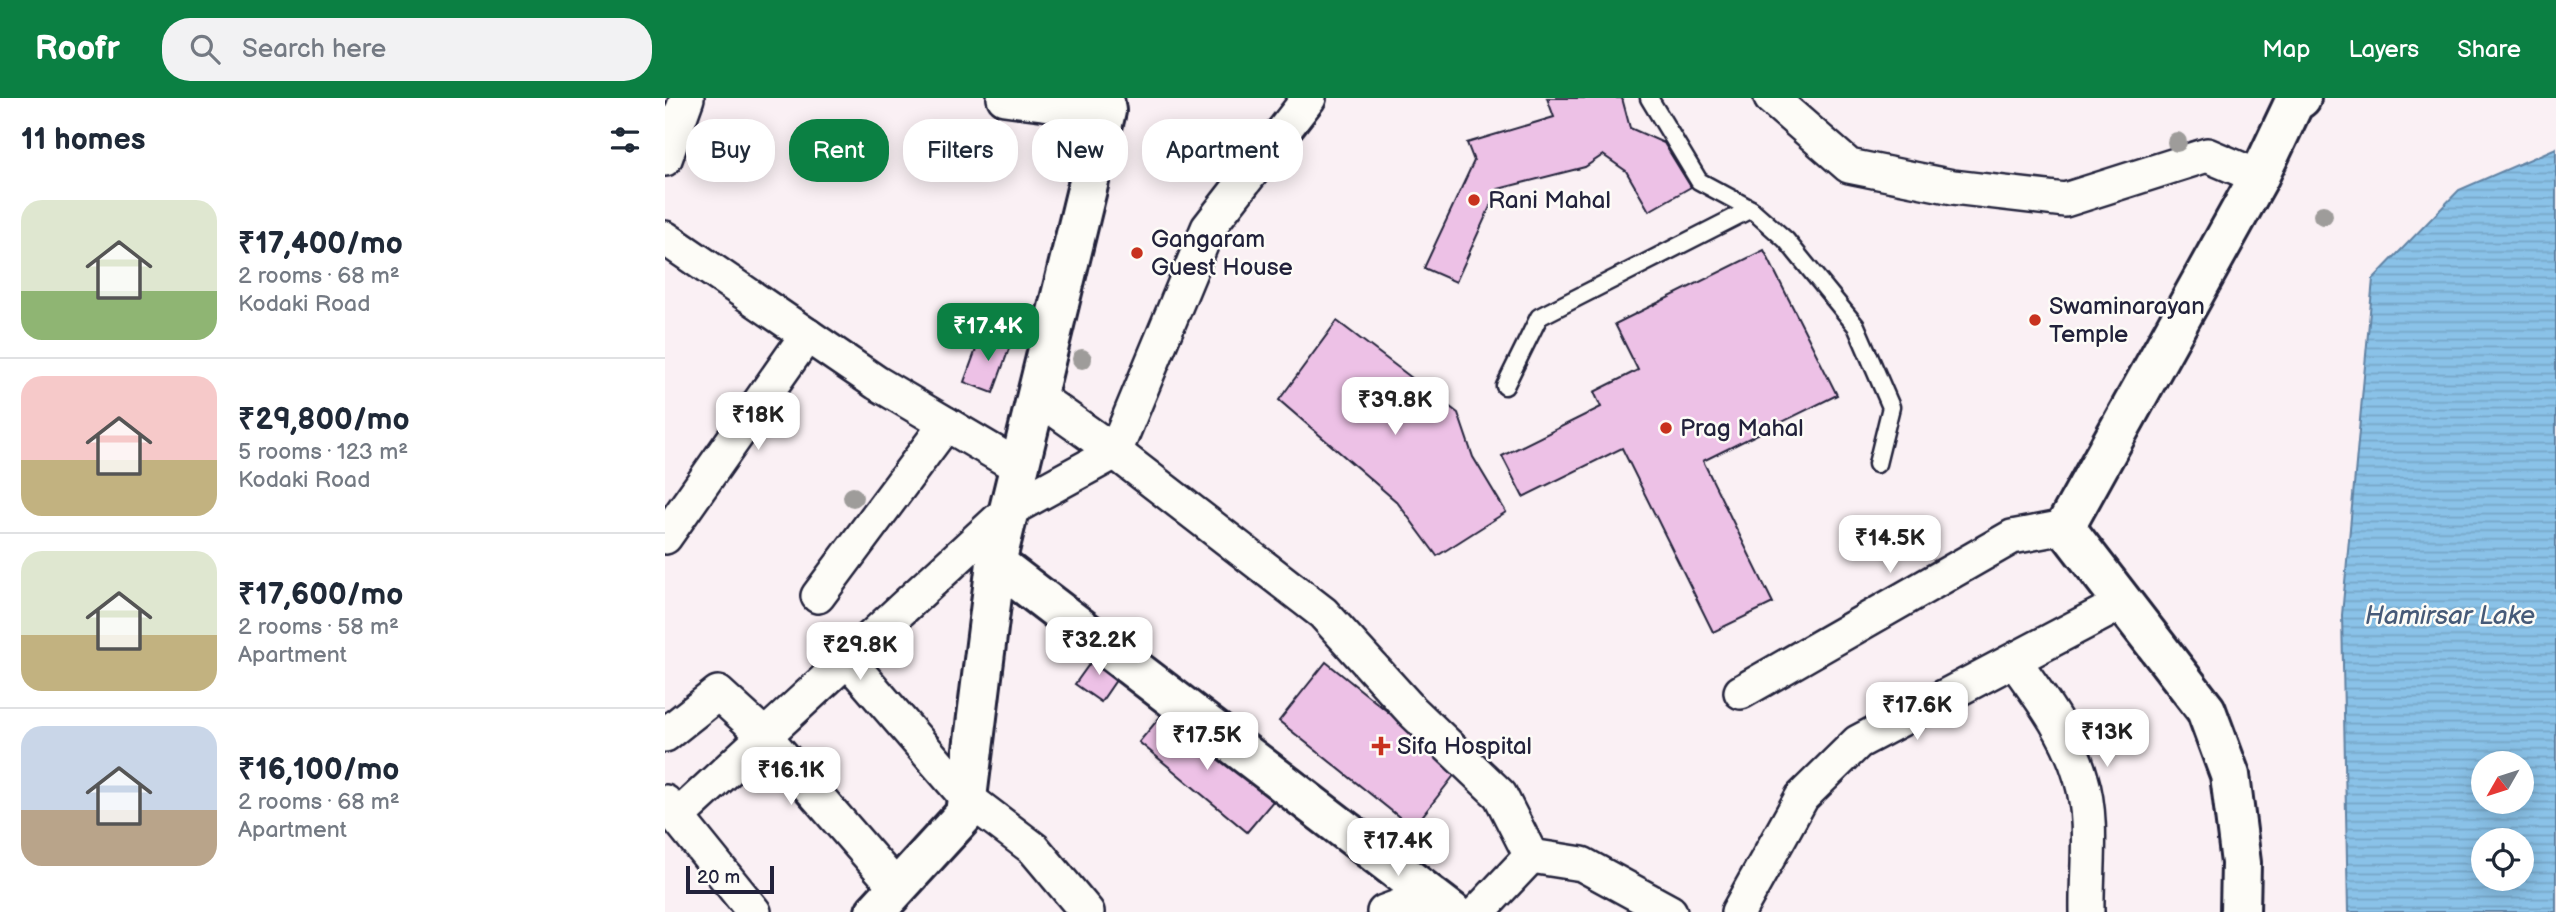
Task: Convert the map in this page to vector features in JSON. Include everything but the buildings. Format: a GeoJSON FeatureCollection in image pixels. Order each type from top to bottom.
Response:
{"type":"FeatureCollection","features":[{"type":"Feature","properties":{"kind":"street"},"geometry":{"type":"LineString","coordinates":[[665,159],[687,98]]}},
{"type":"Feature","properties":{"kind":"street"},"geometry":{"type":"LineString","coordinates":[[665,735],[718,692],[764,735],[884,905],[965,814],[996,563],[1105,104],[1004,98]]}},
{"type":"Feature","properties":{"kind":"street"},"geometry":{"type":"LineString","coordinates":[[754,912],[671,809],[764,735],[1009,510],[1115,452],[1208,228],[1309,98]]}},
{"type":"Feature","properties":{"kind":"street"},"geometry":{"type":"LineString","coordinates":[[1771,98],[1849,166],[1952,187],[2065,200],[2207,155],[2259,177]]}},
{"type":"Feature","properties":{"kind":"street"},"geometry":{"type":"LineString","coordinates":[[2065,527],[2259,177],[2296,100]]}},
{"type":"Feature","properties":{"kind":"street"},"geometry":{"type":"LineString","coordinates":[[665,238],[877,383],[1019,467]]}},
{"type":"Feature","properties":{"kind":"street"},"geometry":{"type":"LineString","coordinates":[[665,537],[807,335]]}},
{"type":"Feature","properties":{"kind":"street"},"geometry":{"type":"LineString","coordinates":[[1037,396],[1115,452],[1323,613],[1412,711],[1500,794],[1531,856]]}},
{"type":"Feature","properties":{"kind":"street"},"geometry":{"type":"LineString","coordinates":[[818,596],[946,424]]}},
{"type":"Feature","properties":{"kind":"street"},"geometry":{"type":"LineString","coordinates":[[2065,527],[2206,710],[2230,775],[2241,863],[2240,912]]}},
{"type":"Feature","properties":{"kind":"street"},"geometry":{"type":"LineString","coordinates":[[1741,692],[2012,537],[2065,527]]}},
{"type":"Feature","properties":{"kind":"street"},"geometry":{"type":"LineString","coordinates":[[996,563],[1441,904]]}},
{"type":"Feature","properties":{"kind":"street"},"geometry":{"type":"LineString","coordinates":[[1738,912],[1802,797],[1858,742],[2015,662],[2122,603]]}},
{"type":"Feature","properties":{"kind":"street"},"geometry":{"type":"LineString","coordinates":[[846,658],[967,798],[1034,849],[1087,912]]}},
{"type":"Feature","properties":{"kind":"street"},"geometry":{"type":"LineString","coordinates":[[2015,662],[2051,711],[2082,779],[2087,814],[2087,912]]}},
{"type":"Feature","properties":{"kind":"street"},"geometry":{"type":"LineString","coordinates":[[1478,912],[1531,856]]}},
{"type":"Feature","properties":{"kind":"street"},"geometry":{"type":"LineString","coordinates":[[1531,856],[1582,864],[1670,912]]}},
{"type":"Feature","properties":{"kind":"street"},"geometry":{"type":"LineString","coordinates":[[1384,912],[1441,904]]}},
{"type":"Feature","properties":{"kind":"lane"},"geometry":{"type":"LineString","coordinates":[[1649,98],[1699,181],[1751,209],[1786,240],[1856,326],[1891,407],[1877,464]]}},
{"type":"Feature","properties":{"kind":"lane"},"geometry":{"type":"LineString","coordinates":[[1505,386],[1539,317],[1751,209]]}},
{"type":"Feature","properties":{"kind":"water","name":"Hamirsar Lake"},"geometry":{"type":"Polygon","coordinates":[[[2556,148],[2556,912],[2348,912],[2342,615],[2373,279],[2459,190],[2556,148]]]}},
{"type":"Feature","properties":{"kind":"place","name":"Rani Mahal"},"geometry":{"type":"Point","coordinates":[1474,200]}},
{"type":"Feature","properties":{"kind":"place","name":"Gangaram Guest House"},"geometry":{"type":"Point","coordinates":[1137,253]}},
{"type":"Feature","properties":{"kind":"place","name":"Swaminarayan Temple"},"geometry":{"type":"Point","coordinates":[2035,320]}},
{"type":"Feature","properties":{"kind":"place","name":"Prag Mahal"},"geometry":{"type":"Point","coordinates":[1666,428]}},
{"type":"Feature","properties":{"kind":"place","name":"Sifa Hospital"},"geometry":{"type":"Point","coordinates":[1381,746]}}]}
